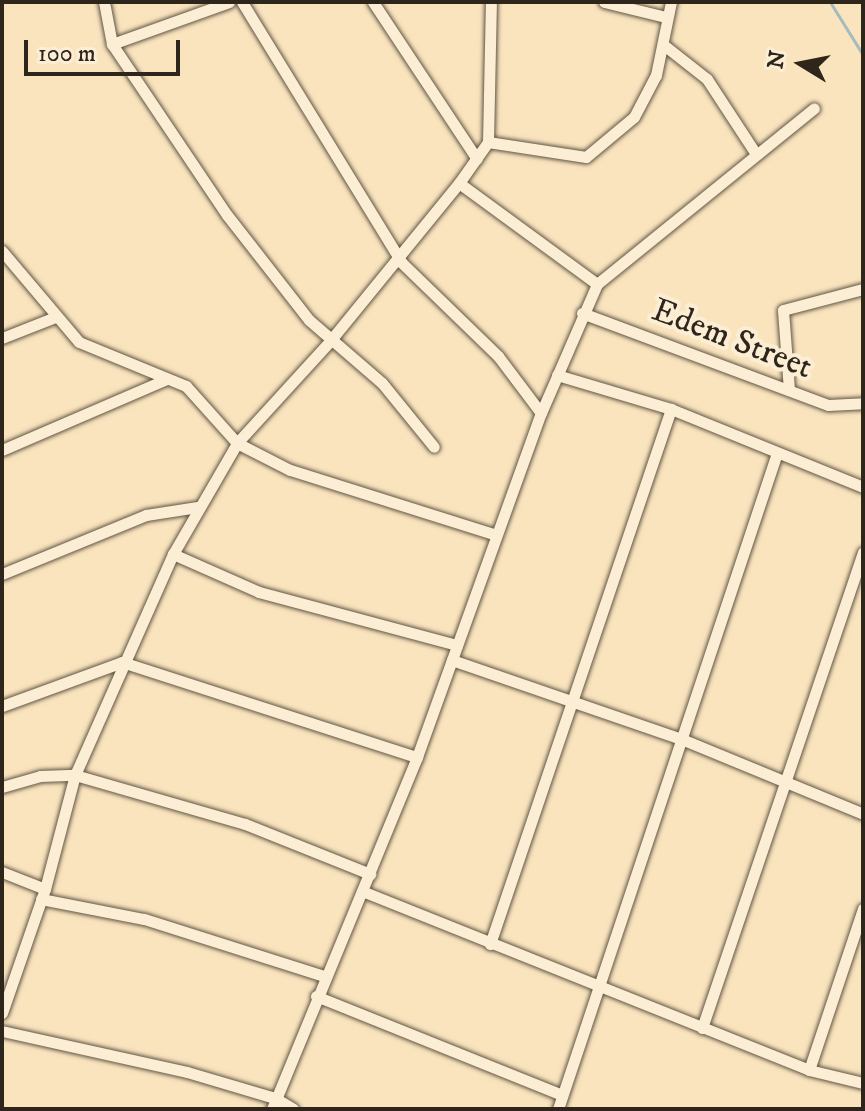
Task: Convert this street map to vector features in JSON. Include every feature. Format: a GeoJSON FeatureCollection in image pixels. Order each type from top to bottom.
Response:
{"type":"FeatureCollection","features":[{"type":"Feature","properties":{"kind":"street"},"geometry":{"type":"LineString","coordinates":[[104,2],[112,44],[227,215],[330,341],[382,383],[434,447]]}},
{"type":"Feature","properties":{"kind":"street"},"geometry":{"type":"LineString","coordinates":[[112,44],[229,2]]}},
{"type":"Feature","properties":{"kind":"street"},"geometry":{"type":"LineString","coordinates":[[242,2],[410,271],[498,356],[541,413]]}},
{"type":"Feature","properties":{"kind":"street"},"geometry":{"type":"LineString","coordinates":[[373,2],[477,159]]}},
{"type":"Feature","properties":{"kind":"street"},"geometry":{"type":"LineString","coordinates":[[2,1013],[7,986],[43,894],[75,775],[122,662],[197,507],[237,443],[330,341],[397,253],[459,183],[488,142],[491,2]]}},
{"type":"Feature","properties":{"kind":"street"},"geometry":{"type":"LineString","coordinates":[[604,2],[666,17]]}},
{"type":"Feature","properties":{"kind":"street"},"geometry":{"type":"LineString","coordinates":[[488,142],[586,157],[634,117],[665,46],[666,17],[671,2]]}},
{"type":"Feature","properties":{"kind":"street"},"geometry":{"type":"LineString","coordinates":[[665,46],[707,79],[756,154]]}},
{"type":"Feature","properties":{"kind":"street"},"geometry":{"type":"LineString","coordinates":[[273,1104],[417,757],[541,413],[597,284],[814,108]]}},
{"type":"Feature","properties":{"kind":"street"},"geometry":{"type":"LineString","coordinates":[[459,183],[597,284]]}},
{"type":"Feature","properties":{"kind":"street"},"geometry":{"type":"LineString","coordinates":[[2,251],[55,317],[100,354],[186,386],[206,402],[237,443],[290,470],[496,535]]}},
{"type":"Feature","properties":{"kind":"street"},"geometry":{"type":"LineString","coordinates":[[789,390],[783,310],[863,289]]}},
{"type":"Feature","properties":{"kind":"street","name":"Edem Street"},"geometry":{"type":"LineString","coordinates":[[582,313],[836,407],[863,403]]}},
{"type":"Feature","properties":{"kind":"street"},"geometry":{"type":"LineString","coordinates":[[2,338],[55,317]]}},
{"type":"Feature","properties":{"kind":"street"},"geometry":{"type":"LineString","coordinates":[[557,375],[671,409],[863,487]]}},
{"type":"Feature","properties":{"kind":"street"},"geometry":{"type":"LineString","coordinates":[[2,450],[167,379]]}},
{"type":"Feature","properties":{"kind":"street"},"geometry":{"type":"LineString","coordinates":[[490,944],[671,409]]}},
{"type":"Feature","properties":{"kind":"street"},"geometry":{"type":"LineString","coordinates":[[558,1109],[679,738],[777,453]]}},
{"type":"Feature","properties":{"kind":"street"},"geometry":{"type":"LineString","coordinates":[[2,574],[146,515],[197,507]]}},
{"type":"Feature","properties":{"kind":"street"},"geometry":{"type":"LineString","coordinates":[[702,1028],[863,552]]}},
{"type":"Feature","properties":{"kind":"street"},"geometry":{"type":"LineString","coordinates":[[173,554],[259,592],[457,645]]}},
{"type":"Feature","properties":{"kind":"street"},"geometry":{"type":"LineString","coordinates":[[452,660],[679,738],[863,814]]}},
{"type":"Feature","properties":{"kind":"street"},"geometry":{"type":"LineString","coordinates":[[2,706],[122,662],[417,757]]}},
{"type":"Feature","properties":{"kind":"street"},"geometry":{"type":"LineString","coordinates":[[2,787],[40,776],[75,775],[245,824],[370,874]]}},
{"type":"Feature","properties":{"kind":"street"},"geometry":{"type":"LineString","coordinates":[[2,872],[43,894],[144,919],[324,976]]}},
{"type":"Feature","properties":{"kind":"street"},"geometry":{"type":"LineString","coordinates":[[362,891],[597,988],[809,1070],[863,1083]]}},
{"type":"Feature","properties":{"kind":"street"},"geometry":{"type":"LineString","coordinates":[[809,1070],[860,931],[863,909]]}},
{"type":"Feature","properties":{"kind":"street"},"geometry":{"type":"LineString","coordinates":[[316,996],[562,1095]]}},
{"type":"Feature","properties":{"kind":"street"},"geometry":{"type":"LineString","coordinates":[[2,1031],[187,1072],[293,1109]]}},
{"type":"Feature","properties":{"kind":"waterway"},"geometry":{"type":"LineString","coordinates":[[830,2],[863,55]]}}]}
